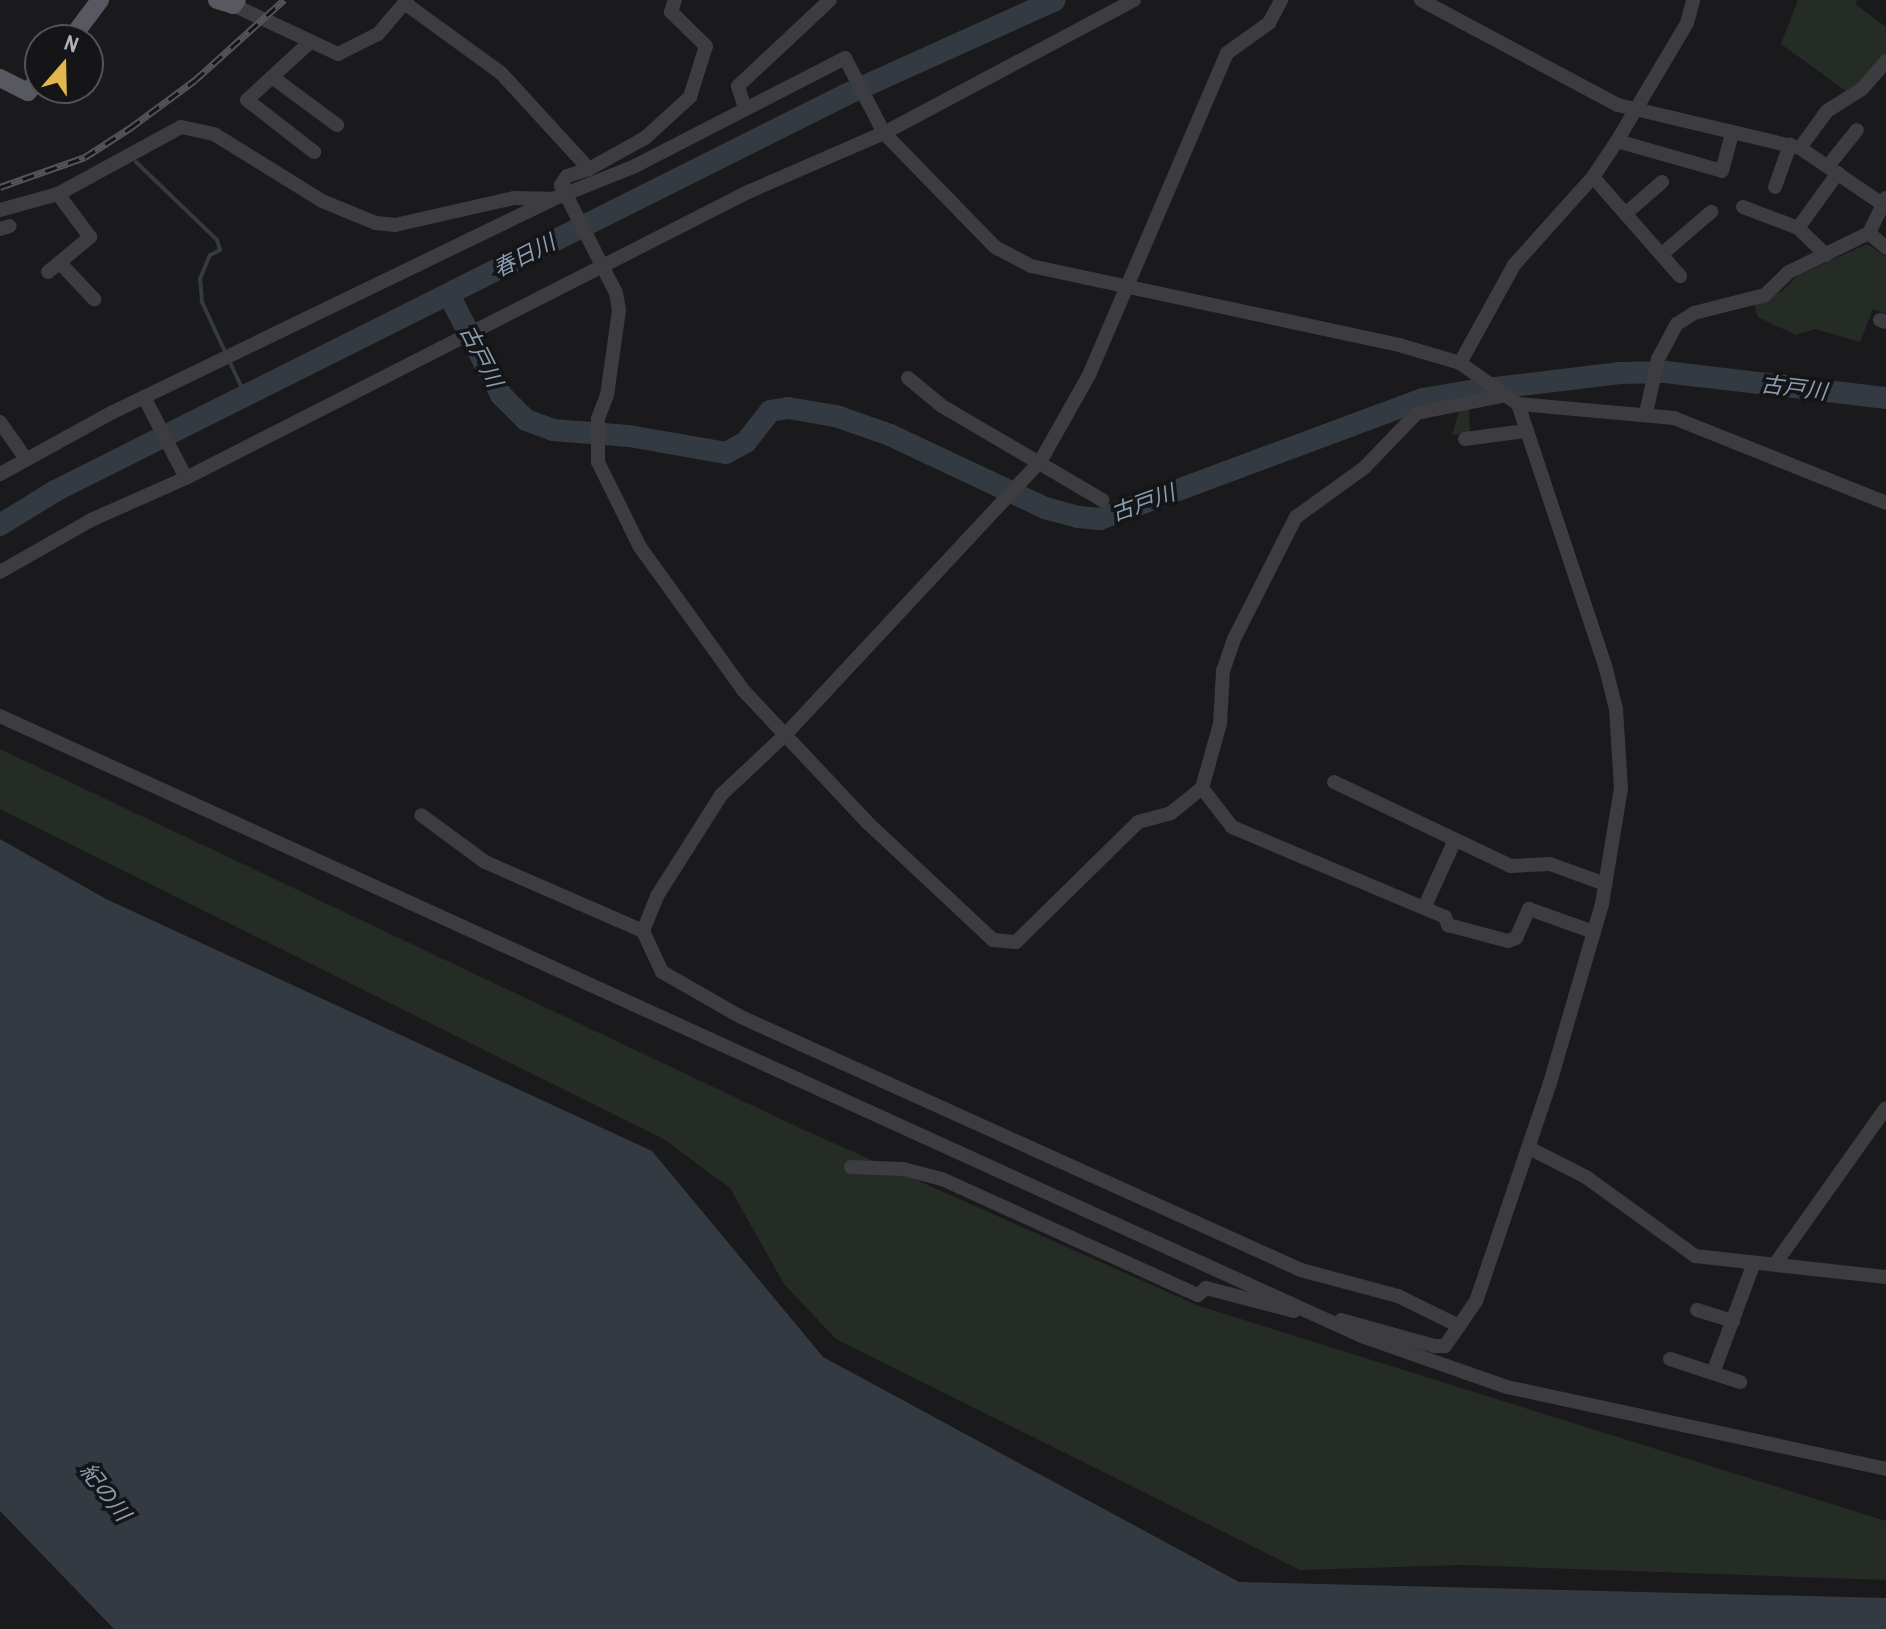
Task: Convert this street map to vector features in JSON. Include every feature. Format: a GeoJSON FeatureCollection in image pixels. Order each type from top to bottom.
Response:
{"type":"FeatureCollection","features":[{"type":"Feature","properties":{"kind":"main road"},"geometry":{"type":"LineString","coordinates":[[82,24],[100,0]]}},
{"type":"Feature","properties":{"kind":"main road"},"geometry":{"type":"LineString","coordinates":[[0,78],[24,90]]}},
{"type":"Feature","properties":{"kind":"street"},"geometry":{"type":"LineString","coordinates":[[675,0],[671,12],[706,46],[690,97],[639,142],[589,169],[567,176],[561,185],[563,199],[600,262],[619,310],[607,395],[598,419],[598,462],[640,547],[681,609],[785,735],[929,882],[993,940],[1005,944],[1016,942],[1138,822],[1171,813],[1202,788],[1220,724],[1223,671],[1234,639],[1296,517],[1364,468],[1417,413],[1513,400],[1646,413],[1722,434],[1886,503]]}},
{"type":"Feature","properties":{"kind":"street"},"geometry":{"type":"LineString","coordinates":[[745,108],[738,86],[830,0]]}},
{"type":"Feature","properties":{"kind":"street"},"geometry":{"type":"LineString","coordinates":[[0,572],[91,520],[186,478],[600,262],[1134,0]]}},
{"type":"Feature","properties":{"kind":"street"},"geometry":{"type":"LineString","coordinates":[[643,931],[657,896],[721,795],[785,735],[1040,462],[1089,375],[1227,53],[1269,23],[1281,0]]}},
{"type":"Feature","properties":{"kind":"street"},"geometry":{"type":"LineString","coordinates":[[1421,0],[1634,111],[1795,147],[1884,201],[1869,233],[1789,272],[1765,295],[1694,313],[1677,324],[1658,359],[1646,413]]}},
{"type":"Feature","properties":{"kind":"street"},"geometry":{"type":"LineString","coordinates":[[1460,363],[1514,265],[1593,177],[1617,141],[1687,23],[1693,0]]}},
{"type":"Feature","properties":{"kind":"street"},"geometry":{"type":"LineString","coordinates":[[229,2],[331,53],[347,51],[378,34],[406,2],[501,73],[589,169]]}},
{"type":"Feature","properties":{"kind":"street"},"geometry":{"type":"LineString","coordinates":[[309,43],[247,100],[314,152]]}},
{"type":"Feature","properties":{"kind":"street"},"geometry":{"type":"LineString","coordinates":[[0,474],[144,397],[635,166],[845,58],[880,126],[995,247],[1031,266],[1460,363],[1513,400],[1616,709],[1621,788],[1594,932],[1529,1148],[1476,1301],[1445,1346],[1206,1288],[1198,1295],[942,1179],[903,1169],[851,1167]]}},
{"type":"Feature","properties":{"kind":"street"},"geometry":{"type":"LineString","coordinates":[[1775,187],[1795,147],[1827,111],[1862,89],[1886,61]]}},
{"type":"Feature","properties":{"kind":"street"},"geometry":{"type":"LineString","coordinates":[[272,77],[337,125]]}},
{"type":"Feature","properties":{"kind":"street"},"geometry":{"type":"LineString","coordinates":[[0,210],[58,194],[181,127],[214,134],[322,201],[376,223],[395,225],[514,198],[563,199]]}},
{"type":"Feature","properties":{"kind":"street"},"geometry":{"type":"LineString","coordinates":[[1798,228],[1857,130]]}},
{"type":"Feature","properties":{"kind":"street"},"geometry":{"type":"LineString","coordinates":[[1617,141],[1722,171],[1732,133]]}},
{"type":"Feature","properties":{"kind":"street"},"geometry":{"type":"LineString","coordinates":[[1593,177],[1680,276]]}},
{"type":"Feature","properties":{"kind":"street"},"geometry":{"type":"LineString","coordinates":[[1625,214],[1662,182]]}},
{"type":"Feature","properties":{"kind":"street"},"geometry":{"type":"LineString","coordinates":[[58,194],[90,237],[54,268],[94,299]]}},
{"type":"Feature","properties":{"kind":"street"},"geometry":{"type":"LineString","coordinates":[[1743,207],[1798,228],[1826,255]]}},
{"type":"Feature","properties":{"kind":"street"},"geometry":{"type":"LineString","coordinates":[[1662,254],[1711,212]]}},
{"type":"Feature","properties":{"kind":"street"},"geometry":{"type":"LineString","coordinates":[[1869,233],[1886,248]]}},
{"type":"Feature","properties":{"kind":"street"},"geometry":{"type":"LineString","coordinates":[[908,378],[942,406],[1102,500]]}},
{"type":"Feature","properties":{"kind":"street"},"geometry":{"type":"LineString","coordinates":[[144,397],[186,478]]}},
{"type":"Feature","properties":{"kind":"street"},"geometry":{"type":"LineString","coordinates":[[0,422],[25,458]]}},
{"type":"Feature","properties":{"kind":"street"},"geometry":{"type":"LineString","coordinates":[[1465,439],[1525,431]]}},
{"type":"Feature","properties":{"kind":"street"},"geometry":{"type":"LineString","coordinates":[[0,462],[25,458]]}},
{"type":"Feature","properties":{"kind":"street"},"geometry":{"type":"LineString","coordinates":[[0,716],[1319,1316],[1441,1367],[1507,1387],[1886,1469]]}},
{"type":"Feature","properties":{"kind":"street"},"geometry":{"type":"LineString","coordinates":[[1334,782],[1511,866],[1550,864],[1605,884]]}},
{"type":"Feature","properties":{"kind":"street"},"geometry":{"type":"LineString","coordinates":[[1202,788],[1232,827],[1445,917],[1448,925],[1508,941],[1516,938],[1529,909],[1594,932]]}},
{"type":"Feature","properties":{"kind":"street"},"geometry":{"type":"LineString","coordinates":[[421,815],[485,862],[643,931],[662,972],[741,1017],[1301,1270],[1398,1296],[1459,1326]]}},
{"type":"Feature","properties":{"kind":"street"},"geometry":{"type":"LineString","coordinates":[[1424,908],[1455,840]]}},
{"type":"Feature","properties":{"kind":"street"},"geometry":{"type":"LineString","coordinates":[[1775,1264],[1886,1108]]}},
{"type":"Feature","properties":{"kind":"street"},"geometry":{"type":"LineString","coordinates":[[1529,1148],[1586,1177],[1695,1256],[1886,1277]]}},
{"type":"Feature","properties":{"kind":"street"},"geometry":{"type":"LineString","coordinates":[[1713,1373],[1754,1263]]}},
{"type":"Feature","properties":{"kind":"street"},"geometry":{"type":"LineString","coordinates":[[1697,1310],[1733,1321]]}},
{"type":"Feature","properties":{"kind":"street"},"geometry":{"type":"LineString","coordinates":[[1670,1359],[1740,1382]]}},
{"type":"Feature","properties":{"kind":"shaded area"},"geometry":{"type":"Polygon","coordinates":[[[1798,0],[1857,0],[1855,4],[1886,27],[1886,55],[1861,83],[1846,91],[1781,44],[1798,0]]]}},
{"type":"Feature","properties":{"kind":"shaded area"},"geometry":{"type":"Polygon","coordinates":[[[1867,244],[1886,257],[1886,314],[1873,309],[1860,342],[1815,329],[1796,335],[1758,317],[1754,304],[1782,291],[1799,275],[1867,244]]]}},
{"type":"Feature","properties":{"kind":"shaded area"},"geometry":{"type":"Polygon","coordinates":[[[1460,408],[1469,408],[1470,434],[1452,435],[1460,408]]]}},
{"type":"Feature","properties":{"kind":"shaded area"},"geometry":{"type":"Polygon","coordinates":[[[0,749],[802,1129],[1199,1306],[1886,1521],[1886,1580],[1462,1565],[1300,1570],[836,1339],[784,1284],[730,1188],[665,1140],[0,809],[0,749]]]}},
{"type":"Feature","properties":{"kind":"water","name":"紀の川"},"geometry":{"type":"Polygon","coordinates":[[[0,839],[106,899],[652,1151],[823,1357],[1239,1582],[1886,1598],[1886,1629],[114,1629],[0,1511],[0,839]]]}},
{"type":"Feature","properties":{"kind":"waterway","name":"春日川"},"geometry":{"type":"LineString","coordinates":[[0,525],[55,491],[845,95],[1055,0]]}},
{"type":"Feature","properties":{"kind":"waterway"},"geometry":{"type":"LineString","coordinates":[[136,162],[217,240],[220,250],[210,255],[200,278],[202,302],[246,397]]}},
{"type":"Feature","properties":{"kind":"waterway","name":"古戸川"},"geometry":{"type":"LineString","coordinates":[[449,295],[501,395],[526,420],[553,430],[629,436],[726,453],[746,442],[770,411],[788,408],[836,416],[890,435],[1045,508],[1100,519],[1423,399],[1471,391],[1620,373],[1665,372],[1886,398]]}},
{"type":"Feature","properties":{"kind":"railway"},"geometry":{"type":"LineString","coordinates":[[0,187],[85,157],[130,128],[195,80],[284,0]]}}]}
